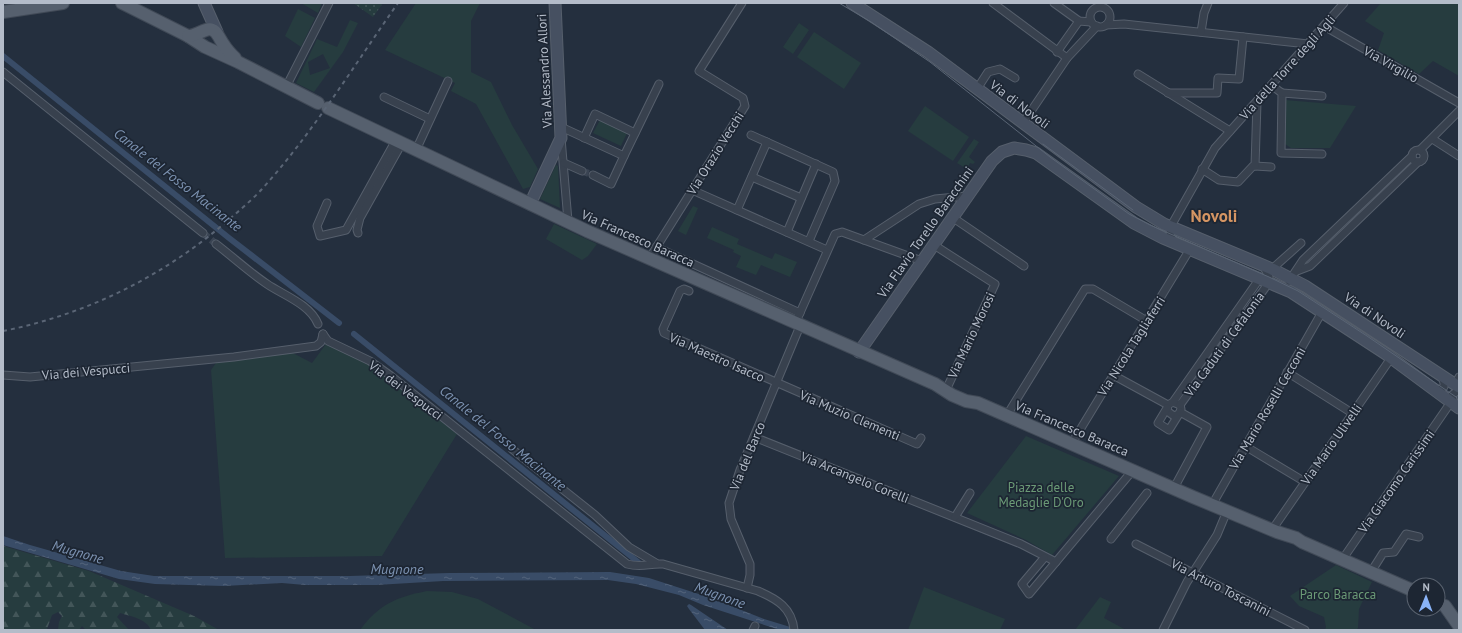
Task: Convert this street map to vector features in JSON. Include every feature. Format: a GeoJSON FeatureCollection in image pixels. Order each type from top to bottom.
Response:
{"type":"FeatureCollection","features":[{"type":"Feature","properties":{"kind":"main road"},"geometry":{"type":"LineString","coordinates":[[3,12],[63,3]]}},
{"type":"Feature","properties":{"kind":"main road","name":"Via Francesco Baracca"},"geometry":{"type":"LineString","coordinates":[[111,3],[132,6],[206,47],[323,106],[649,259],[799,321],[859,352],[944,387],[952,395],[966,401],[978,403],[1007,415],[1134,470],[1153,482],[1174,488],[1274,531],[1289,535],[1406,587]]}},
{"type":"Feature","properties":{"kind":"main road"},"geometry":{"type":"LineString","coordinates":[[188,36],[211,29],[218,35],[218,44],[206,47],[200,39],[203,32]]}},
{"type":"Feature","properties":{"kind":"main road","name":"Via Francesco Baracca"},"geometry":{"type":"LineString","coordinates":[[218,35],[238,62]]}},
{"type":"Feature","properties":{"kind":"main road"},"geometry":{"type":"LineString","coordinates":[[1450,610],[1459,626]]}},
{"type":"Feature","properties":{"kind":"street"},"geometry":{"type":"LineString","coordinates":[[286,87],[329,3]]}},
{"type":"Feature","properties":{"kind":"street","name":"Via Alessandro Allori"},"geometry":{"type":"LineString","coordinates":[[555,3],[561,138],[568,221]]}},
{"type":"Feature","properties":{"kind":"street","name":"Via Orazio Vecchi"},"geometry":{"type":"LineString","coordinates":[[649,259],[745,104],[743,98],[699,72],[742,3]]}},
{"type":"Feature","properties":{"kind":"street","name":"Via di Novoli"},"geometry":{"type":"LineString","coordinates":[[852,3],[928,52],[1136,207],[1171,226],[1267,267],[1294,275],[1314,291],[1442,376],[1458,385],[1452,397],[1455,406]]}},
{"type":"Feature","properties":{"kind":"street"},"geometry":{"type":"LineString","coordinates":[[993,3],[1067,58]]}},
{"type":"Feature","properties":{"kind":"street"},"geometry":{"type":"LineString","coordinates":[[1054,3],[1079,21],[1094,24],[1124,24],[1308,44]]}},
{"type":"Feature","properties":{"kind":"street","name":"Via della Torre degli Agli"},"geometry":{"type":"LineString","coordinates":[[1171,226],[1213,151],[1344,3]]}},
{"type":"Feature","properties":{"kind":"street"},"geometry":{"type":"LineString","coordinates":[[1094,24],[1090,15],[1092,6],[1105,5],[1110,15],[1124,24]]}},
{"type":"Feature","properties":{"kind":"street"},"geometry":{"type":"LineString","coordinates":[[203,32],[207,22],[205,6]]}},
{"type":"Feature","properties":{"kind":"street"},"geometry":{"type":"LineString","coordinates":[[205,6],[211,16],[218,35]]}},
{"type":"Feature","properties":{"kind":"street"},"geometry":{"type":"LineString","coordinates":[[1201,32],[1207,6]]}},
{"type":"Feature","properties":{"kind":"street"},"geometry":{"type":"LineString","coordinates":[[1106,25],[1110,15]]}},
{"type":"Feature","properties":{"kind":"street"},"geometry":{"type":"LineString","coordinates":[[1057,52],[1079,21]]}},
{"type":"Feature","properties":{"kind":"street"},"geometry":{"type":"LineString","coordinates":[[1023,124],[1067,58],[1094,24]]}},
{"type":"Feature","properties":{"kind":"street","name":"Via Virgilio"},"geometry":{"type":"LineString","coordinates":[[1324,26],[1459,103]]}},
{"type":"Feature","properties":{"kind":"street"},"geometry":{"type":"LineString","coordinates":[[1168,93],[1217,93],[1218,78],[1239,79],[1243,37]]}},
{"type":"Feature","properties":{"kind":"street"},"geometry":{"type":"LineString","coordinates":[[977,89],[988,72],[1000,69],[1015,78]]}},
{"type":"Feature","properties":{"kind":"street"},"geometry":{"type":"LineString","coordinates":[[3,72],[202,233]]}},
{"type":"Feature","properties":{"kind":"street","name":"Via della Torre degli Agli"},"geometry":{"type":"LineString","coordinates":[[1138,74],[1230,131]]}},
{"type":"Feature","properties":{"kind":"street"},"geometry":{"type":"LineString","coordinates":[[416,150],[448,81]]}},
{"type":"Feature","properties":{"kind":"street"},"geometry":{"type":"LineString","coordinates":[[593,175],[611,184],[659,84]]}},
{"type":"Feature","properties":{"kind":"street"},"geometry":{"type":"LineString","coordinates":[[1272,86],[1282,93],[1322,96]]}},
{"type":"Feature","properties":{"kind":"street"},"geometry":{"type":"LineString","coordinates":[[1282,93],[1281,153],[1322,154]]}},
{"type":"Feature","properties":{"kind":"street"},"geometry":{"type":"LineString","coordinates":[[384,97],[430,119]]}},
{"type":"Feature","properties":{"kind":"street"},"geometry":{"type":"LineString","coordinates":[[1255,166],[1257,102]]}},
{"type":"Feature","properties":{"kind":"street"},"geometry":{"type":"LineString","coordinates":[[1422,151],[1459,110]]}},
{"type":"Feature","properties":{"kind":"street"},"geometry":{"type":"LineString","coordinates":[[584,138],[595,114],[635,133]]}},
{"type":"Feature","properties":{"kind":"street"},"geometry":{"type":"LineString","coordinates":[[1291,292],[1289,286],[1303,260],[1412,156],[1414,151],[1422,151],[1459,115]]}},
{"type":"Feature","properties":{"kind":"street"},"geometry":{"type":"LineString","coordinates":[[561,127],[624,156]]}},
{"type":"Feature","properties":{"kind":"street"},"geometry":{"type":"LineString","coordinates":[[751,135],[833,172],[835,181],[809,242]]}},
{"type":"Feature","properties":{"kind":"street","name":"Via Alessandro Allori"},"geometry":{"type":"LineString","coordinates":[[530,204],[561,138]]}},
{"type":"Feature","properties":{"kind":"street"},"geometry":{"type":"LineString","coordinates":[[1434,140],[1459,156]]}},
{"type":"Feature","properties":{"kind":"street"},"geometry":{"type":"LineString","coordinates":[[327,203],[317,226],[320,236],[346,230],[362,208],[399,142]]}},
{"type":"Feature","properties":{"kind":"street"},"geometry":{"type":"LineString","coordinates":[[738,210],[767,142]]}},
{"type":"Feature","properties":{"kind":"street","name":"Via Flavio Torello Baracchini"},"geometry":{"type":"LineString","coordinates":[[859,352],[952,217],[998,155],[1011,149],[1026,150]]}},
{"type":"Feature","properties":{"kind":"street","name":"Via di Novoli"},"geometry":{"type":"LineString","coordinates":[[1026,150],[1039,155],[1124,217],[1150,231],[1176,244],[1291,292],[1391,358],[1455,406]]}},
{"type":"Feature","properties":{"kind":"street"},"geometry":{"type":"LineString","coordinates":[[1294,275],[1310,266],[1424,157],[1422,151]]}},
{"type":"Feature","properties":{"kind":"street"},"geometry":{"type":"LineString","coordinates":[[1412,156],[1413,160],[1418,162]]}},
{"type":"Feature","properties":{"kind":"street"},"geometry":{"type":"LineString","coordinates":[[564,163],[582,171]]}},
{"type":"Feature","properties":{"kind":"street"},"geometry":{"type":"LineString","coordinates":[[787,232],[816,164]]}},
{"type":"Feature","properties":{"kind":"street"},"geometry":{"type":"LineString","coordinates":[[1202,169],[1219,180],[1238,182],[1253,166],[1271,167]]}},
{"type":"Feature","properties":{"kind":"street"},"geometry":{"type":"LineString","coordinates":[[752,177],[801,198]]}},
{"type":"Feature","properties":{"kind":"street"},"geometry":{"type":"LineString","coordinates":[[692,190],[827,250]]}},
{"type":"Feature","properties":{"kind":"street"},"geometry":{"type":"LineString","coordinates":[[864,240],[919,204],[938,198],[968,196]]}},
{"type":"Feature","properties":{"kind":"street"},"geometry":{"type":"LineString","coordinates":[[358,233],[357,230],[362,208]]}},
{"type":"Feature","properties":{"kind":"street"},"geometry":{"type":"LineString","coordinates":[[952,217],[1024,266]]}},
{"type":"Feature","properties":{"kind":"street"},"geometry":{"type":"LineString","coordinates":[[1150,231],[1160,232],[1171,226]]}},
{"type":"Feature","properties":{"kind":"street"},"geometry":{"type":"LineString","coordinates":[[1171,226],[1170,235],[1176,244]]}},
{"type":"Feature","properties":{"kind":"street","name":"Via del Barco"},"geometry":{"type":"LineString","coordinates":[[747,588],[750,575],[750,564],[731,519],[729,503],[754,437],[777,383],[799,321],[834,236],[838,233],[844,233],[864,240]]}},
{"type":"Feature","properties":{"kind":"street"},"geometry":{"type":"LineString","coordinates":[[864,240],[922,261]]}},
{"type":"Feature","properties":{"kind":"street"},"geometry":{"type":"LineString","coordinates":[[1264,280],[1268,273],[1267,267],[1301,242]]}},
{"type":"Feature","properties":{"kind":"street"},"geometry":{"type":"LineString","coordinates":[[216,244],[267,284],[304,307],[314,317],[318,324]]}},
{"type":"Feature","properties":{"kind":"street","name":"Via Mario Morosi"},"geometry":{"type":"LineString","coordinates":[[934,245],[995,284],[944,387]]}},
{"type":"Feature","properties":{"kind":"street","name":"Via Francesco Baracca"},"geometry":{"type":"LineString","coordinates":[[656,247],[799,321]]}},
{"type":"Feature","properties":{"kind":"street","name":"Via Nicola Tagliaferri"},"geometry":{"type":"LineString","coordinates":[[1072,443],[1190,249]]}},
{"type":"Feature","properties":{"kind":"street","name":"Via Caduti di Cefalonia"},"geometry":{"type":"LineString","coordinates":[[1174,408],[1262,292],[1264,280]]}},
{"type":"Feature","properties":{"kind":"street"},"geometry":{"type":"LineString","coordinates":[[1007,415],[1087,288],[1093,289],[1147,322]]}},
{"type":"Feature","properties":{"kind":"street","name":"Via Maestro Isacco"},"geometry":{"type":"LineString","coordinates":[[688,291],[684,289],[680,291],[663,329],[664,333],[777,383]]}},
{"type":"Feature","properties":{"kind":"street","name":"Via Mario Roselli Cecconi"},"geometry":{"type":"LineString","coordinates":[[1212,504],[1322,312]]}},
{"type":"Feature","properties":{"kind":"street","name":"Via dei Vespucci"},"geometry":{"type":"LineString","coordinates":[[3,375],[30,377],[234,357],[316,346],[321,342],[323,334],[328,341],[370,361],[391,376],[627,564],[648,565],[747,588],[777,600],[787,609],[792,619],[794,630]]}},
{"type":"Feature","properties":{"kind":"street","name":"Via Mario Ulivelli"},"geometry":{"type":"LineString","coordinates":[[1274,531],[1305,482],[1391,358]]}},
{"type":"Feature","properties":{"kind":"street"},"geometry":{"type":"LineString","coordinates":[[1287,372],[1352,413]]}},
{"type":"Feature","properties":{"kind":"street"},"geometry":{"type":"LineString","coordinates":[[1113,375],[1207,427],[1174,488]]}},
{"type":"Feature","properties":{"kind":"street"},"geometry":{"type":"LineString","coordinates":[[1433,389],[1439,390],[1444,387],[1442,376]]}},
{"type":"Feature","properties":{"kind":"street","name":"Via Muzio Clementi"},"geometry":{"type":"LineString","coordinates":[[777,383],[917,444],[921,438]]}},
{"type":"Feature","properties":{"kind":"street","name":"Via Giacomo Carissimi"},"geometry":{"type":"LineString","coordinates":[[1342,560],[1455,406]]}},
{"type":"Feature","properties":{"kind":"street","name":"Via Arcangelo Corelli"},"geometry":{"type":"LineString","coordinates":[[754,437],[1021,544],[1044,558],[1056,562]]}},
{"type":"Feature","properties":{"kind":"street"},"geometry":{"type":"LineString","coordinates":[[1245,446],[1305,482]]}},
{"type":"Feature","properties":{"kind":"street","name":"Via dei Vespucci"},"geometry":{"type":"LineString","coordinates":[[512,449],[595,515],[648,565]]}},
{"type":"Feature","properties":{"kind":"street"},"geometry":{"type":"LineString","coordinates":[[1044,558],[1022,584],[1029,594],[1134,470]]}},
{"type":"Feature","properties":{"kind":"street"},"geometry":{"type":"LineString","coordinates":[[955,517],[970,493]]}},
{"type":"Feature","properties":{"kind":"street"},"geometry":{"type":"LineString","coordinates":[[1111,539],[1147,493]]}},
{"type":"Feature","properties":{"kind":"street"},"geometry":{"type":"LineString","coordinates":[[1163,630],[1193,572],[1217,535],[1227,511]]}},
{"type":"Feature","properties":{"kind":"street"},"geometry":{"type":"LineString","coordinates":[[1371,572],[1382,554],[1385,552],[1394,552],[1406,534],[1419,537]]}},
{"type":"Feature","properties":{"kind":"street","name":"Via Arturo Toscanini"},"geometry":{"type":"LineString","coordinates":[[1136,544],[1305,630]]}},
{"type":"Feature","properties":{"kind":"green space"},"geometry":{"type":"Polygon","coordinates":[[[301,3],[322,3],[318,13],[301,3]]]}},
{"type":"Feature","properties":{"kind":"green space"},"geometry":{"type":"Polygon","coordinates":[[[353,3],[383,3],[373,17],[353,3]]]}},
{"type":"Feature","properties":{"kind":"green space"},"geometry":{"type":"Polygon","coordinates":[[[416,3],[480,3],[471,21],[471,72],[491,82],[512,125],[538,169],[530,187],[523,189],[476,104],[451,91],[455,83],[385,50],[416,3]]]}},
{"type":"Feature","properties":{"kind":"green space"},"geometry":{"type":"Polygon","coordinates":[[[1381,3],[1459,3],[1459,76],[1433,61],[1419,74],[1378,50],[1384,33],[1365,21],[1381,3]]]}},
{"type":"Feature","properties":{"kind":"green space"},"geometry":{"type":"Polygon","coordinates":[[[298,9],[315,18],[301,47],[285,36],[298,9]]]}},
{"type":"Feature","properties":{"kind":"green space"},"geometry":{"type":"Polygon","coordinates":[[[350,20],[358,23],[343,52],[314,92],[296,83],[317,39],[337,47],[350,20]],[[323,54],[308,62],[310,75],[330,68],[323,54]]]}},
{"type":"Feature","properties":{"kind":"green space"},"geometry":{"type":"Polygon","coordinates":[[[799,23],[809,30],[793,54],[783,47],[799,23]]]}},
{"type":"Feature","properties":{"kind":"green space"},"geometry":{"type":"Polygon","coordinates":[[[814,32],[861,63],[844,89],[797,57],[814,32]]]}},
{"type":"Feature","properties":{"kind":"green space"},"geometry":{"type":"Polygon","coordinates":[[[1285,100],[1356,106],[1330,148],[1291,148],[1285,144],[1285,100]]]}},
{"type":"Feature","properties":{"kind":"green space"},"geometry":{"type":"Polygon","coordinates":[[[925,106],[969,137],[953,161],[908,131],[925,106]]]}},
{"type":"Feature","properties":{"kind":"green space"},"geometry":{"type":"Polygon","coordinates":[[[600,120],[627,133],[621,146],[593,133],[600,120]]]}},
{"type":"Feature","properties":{"kind":"green space"},"geometry":{"type":"Polygon","coordinates":[[[974,139],[979,142],[969,157],[975,162],[973,164],[970,163],[967,169],[957,163],[974,139]]]}},
{"type":"Feature","properties":{"kind":"green space"},"geometry":{"type":"Polygon","coordinates":[[[556,165],[558,166],[560,208],[540,199],[556,165]]]}},
{"type":"Feature","properties":{"kind":"green space"},"geometry":{"type":"Polygon","coordinates":[[[693,206],[698,208],[686,235],[678,231],[693,206]]]}},
{"type":"Feature","properties":{"kind":"green space"},"geometry":{"type":"Polygon","coordinates":[[[554,224],[597,244],[588,256],[582,260],[546,239],[554,224]]]}},
{"type":"Feature","properties":{"kind":"green space"},"geometry":{"type":"Polygon","coordinates":[[[712,227],[739,239],[737,244],[772,259],[775,253],[797,262],[790,277],[761,265],[756,275],[736,267],[741,256],[733,252],[734,250],[707,238],[712,227]]]}},
{"type":"Feature","properties":{"kind":"green space"},"geometry":{"type":"Polygon","coordinates":[[[326,344],[366,362],[391,380],[457,434],[382,556],[225,558],[211,370],[216,363],[291,352],[312,363],[326,344]]]}},
{"type":"Feature","properties":{"kind":"green space","name":"Piazza delle Medaglie D'Oro"},"geometry":{"type":"Polygon","coordinates":[[[1026,436],[1119,476],[1052,555],[1026,540],[967,513],[1026,436]]]}},
{"type":"Feature","properties":{"kind":"green space"},"geometry":{"type":"Polygon","coordinates":[[[3,546],[89,571],[194,616],[219,630],[151,630],[146,623],[120,613],[117,617],[129,630],[86,630],[82,626],[79,630],[58,630],[59,622],[62,616],[58,612],[52,615],[47,629],[3,630],[3,546]]]}},
{"type":"Feature","properties":{"kind":"green space","name":"Parco Baracca"},"geometry":{"type":"Polygon","coordinates":[[[1336,565],[1372,582],[1359,609],[1358,628],[1356,630],[1325,630],[1326,627],[1324,617],[1299,606],[1290,596],[1336,565]]]}},
{"type":"Feature","properties":{"kind":"green space"},"geometry":{"type":"Polygon","coordinates":[[[924,587],[1005,619],[1000,630],[908,630],[924,587]]]}},
{"type":"Feature","properties":{"kind":"green space"},"geometry":{"type":"Polygon","coordinates":[[[427,591],[452,592],[478,599],[536,630],[360,630],[374,614],[389,603],[407,596],[427,591]]]}},
{"type":"Feature","properties":{"kind":"green space"},"geometry":{"type":"Polygon","coordinates":[[[1100,597],[1111,602],[1104,618],[1126,630],[1075,630],[1100,597]]]}},
{"type":"Feature","properties":{"kind":"water"},"geometry":{"type":"Polygon","coordinates":[[[3,536],[121,571],[154,576],[350,576],[450,573],[610,572],[649,578],[711,598],[764,619],[800,630],[780,630],[703,605],[679,595],[636,584],[608,580],[443,581],[376,585],[305,585],[282,583],[224,586],[155,584],[119,579],[3,545],[3,536]]]}},
{"type":"Feature","properties":{"kind":"water"},"geometry":{"type":"Polygon","coordinates":[[[689,604],[728,630],[705,630],[687,606],[689,604]]]}},
{"type":"Feature","properties":{"kind":"waterway","name":"Canale del Fosso Macinante"},"geometry":{"type":"LineString","coordinates":[[3,56],[229,238],[339,323]]}},
{"type":"Feature","properties":{"kind":"waterway","name":"Canale del Fosso Macinante"},"geometry":{"type":"LineString","coordinates":[[354,334],[638,562]]}},
{"type":"Feature","properties":{"kind":"tunnel"},"geometry":{"type":"LineString","coordinates":[[582,171],[593,175]]}},
{"type":"Feature","properties":{"kind":"tunnel"},"geometry":{"type":"LineString","coordinates":[[203,233],[216,244]]}},
{"type":"Feature","properties":{"kind":"tram line"},"geometry":{"type":"LineString","coordinates":[[839,3],[871,22],[930,62],[1050,157],[1129,214],[1150,225],[1298,291],[1459,399]]}},
{"type":"Feature","properties":{"kind":"tram line"},"geometry":{"type":"LineString","coordinates":[[1043,144],[1133,210]]}},
{"type":"Feature","properties":{"kind":"railway"},"geometry":{"type":"LineString","coordinates":[[3,331],[62,315],[117,293],[170,264],[219,228],[247,204],[280,168],[316,122],[398,3]]}},
{"type":"Feature","properties":{"kind":"district","name":"Novoli"},"geometry":{"type":"Point","coordinates":[1214,216]}},
{"type":"Feature","properties":{"kind":"water label","name":"Mugnone"},"geometry":{"type":"Point","coordinates":[78,552]}},
{"type":"Feature","properties":{"kind":"water label","name":"Mugnone"},"geometry":{"type":"Point","coordinates":[397,569]}},
{"type":"Feature","properties":{"kind":"water label","name":"Mugnone"},"geometry":{"type":"Point","coordinates":[720,595]}}]}
